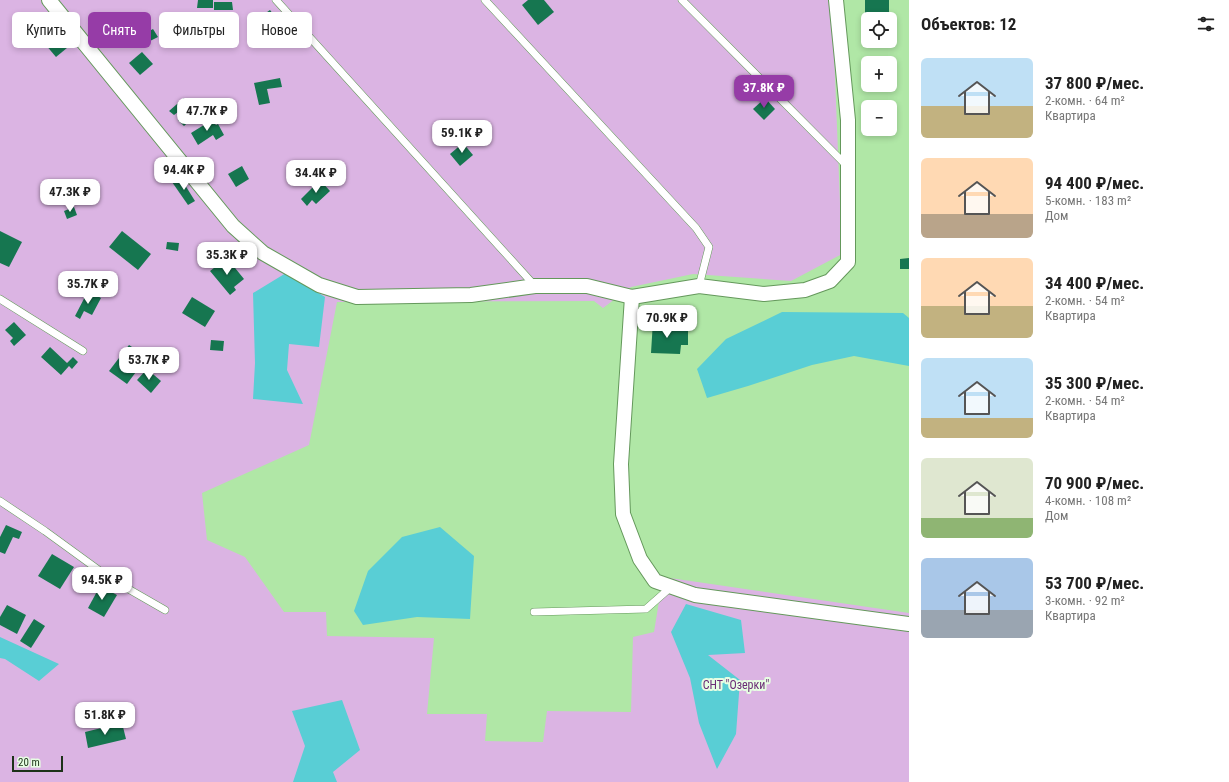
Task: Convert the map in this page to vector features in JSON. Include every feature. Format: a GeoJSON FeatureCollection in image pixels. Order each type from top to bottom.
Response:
{"type":"FeatureCollection","features":[{"type":"Feature","properties":{"kind":"street"},"geometry":{"type":"LineString","coordinates":[[49,0],[233,226],[263,254],[319,285],[357,297],[472,295],[535,286],[586,286],[632,297],[700,286],[764,294],[805,290],[830,281],[848,262],[848,120],[836,0]]}},
{"type":"Feature","properties":{"kind":"street"},"geometry":{"type":"LineString","coordinates":[[632,297],[621,464],[623,514],[640,559],[655,582],[695,595],[909,624]]}},
{"type":"Feature","properties":{"kind":"lane"},"geometry":{"type":"LineString","coordinates":[[276,0],[535,286]]}},
{"type":"Feature","properties":{"kind":"lane"},"geometry":{"type":"LineString","coordinates":[[485,0],[696,228],[708,247],[700,286]]}},
{"type":"Feature","properties":{"kind":"lane"},"geometry":{"type":"LineString","coordinates":[[682,0],[848,167]]}},
{"type":"Feature","properties":{"kind":"lane"},"geometry":{"type":"LineString","coordinates":[[0,298],[83,350]]}},
{"type":"Feature","properties":{"kind":"lane"},"geometry":{"type":"LineString","coordinates":[[0,501],[45,530],[111,579],[165,610]]}},
{"type":"Feature","properties":{"kind":"lane"},"geometry":{"type":"LineString","coordinates":[[534,612],[646,609],[671,587]]}},
{"type":"Feature","properties":{"kind":"green space","name":"СНТ \"Озерки\""},"geometry":{"type":"Polygon","coordinates":[[[0,0],[832,0],[842,254],[791,281],[693,274],[631,287],[603,308],[594,301],[337,302],[309,445],[202,493],[207,540],[245,557],[284,612],[326,612],[327,636],[434,638],[427,714],[487,714],[485,741],[543,742],[547,711],[631,712],[633,637],[654,632],[663,577],[909,613],[909,782],[0,782],[0,0]]]}},
{"type":"Feature","properties":{"kind":"water"},"geometry":{"type":"Polygon","coordinates":[[[286,273],[325,297],[319,347],[289,344],[287,370],[303,404],[253,399],[255,363],[253,293],[286,273]]]}},
{"type":"Feature","properties":{"kind":"water"},"geometry":{"type":"Polygon","coordinates":[[[782,312],[903,313],[909,318],[909,366],[854,356],[812,365],[707,398],[697,369],[726,339],[782,312]]]}},
{"type":"Feature","properties":{"kind":"water"},"geometry":{"type":"Polygon","coordinates":[[[440,527],[474,556],[470,619],[417,617],[363,625],[354,611],[368,571],[402,537],[440,527]]]}},
{"type":"Feature","properties":{"kind":"water"},"geometry":{"type":"Polygon","coordinates":[[[686,604],[741,620],[745,653],[708,655],[740,680],[736,734],[717,769],[699,723],[690,678],[671,632],[686,604]]]}},
{"type":"Feature","properties":{"kind":"water"},"geometry":{"type":"Polygon","coordinates":[[[0,637],[59,664],[39,681],[5,659],[0,658],[0,637]]]}},
{"type":"Feature","properties":{"kind":"water"},"geometry":{"type":"Polygon","coordinates":[[[342,700],[360,750],[333,772],[337,782],[293,782],[305,746],[292,711],[342,700]]]}},
{"type":"Feature","properties":{"kind":"building"},"geometry":{"type":"Polygon","coordinates":[[[198,0],[213,0],[213,8],[197,8],[198,0]]]}},
{"type":"Feature","properties":{"kind":"building"},"geometry":{"type":"Polygon","coordinates":[[[528,0],[544,0],[554,12],[538,25],[522,5],[528,0]]]}},
{"type":"Feature","properties":{"kind":"building"},"geometry":{"type":"Polygon","coordinates":[[[865,0],[889,0],[889,12],[865,12],[865,0]]]}},
{"type":"Feature","properties":{"kind":"building"},"geometry":{"type":"Polygon","coordinates":[[[214,2],[232,2],[233,10],[214,10],[214,2]]]}},
{"type":"Feature","properties":{"kind":"building"},"geometry":{"type":"Polygon","coordinates":[[[153,29],[158,37],[151,40],[151,30],[153,29]]]}},
{"type":"Feature","properties":{"kind":"building"},"geometry":{"type":"Polygon","coordinates":[[[48,48],[67,48],[56,57],[48,48]]]}},
{"type":"Feature","properties":{"kind":"building"},"geometry":{"type":"Polygon","coordinates":[[[142,52],[153,64],[140,75],[129,63],[142,52]]]}},
{"type":"Feature","properties":{"kind":"building"},"geometry":{"type":"Polygon","coordinates":[[[280,78],[282,87],[267,89],[270,103],[259,105],[254,83],[280,78]]]}},
{"type":"Feature","properties":{"kind":"building"},"geometry":{"type":"Polygon","coordinates":[[[184,98],[198,113],[184,126],[178,120],[182,116],[178,112],[174,115],[169,111],[184,98]]]}},
{"type":"Feature","properties":{"kind":"building"},"geometry":{"type":"Polygon","coordinates":[[[765,98],[775,109],[764,120],[753,109],[765,98]]]}},
{"type":"Feature","properties":{"kind":"building"},"geometry":{"type":"Polygon","coordinates":[[[212,120],[216,125],[218,124],[224,135],[216,140],[213,135],[198,145],[191,133],[212,120]]]}},
{"type":"Feature","properties":{"kind":"building"},"geometry":{"type":"Polygon","coordinates":[[[463,143],[473,155],[460,166],[450,154],[463,143]]]}},
{"type":"Feature","properties":{"kind":"building"},"geometry":{"type":"Polygon","coordinates":[[[242,166],[249,179],[236,187],[228,174],[242,166]]]}},
{"type":"Feature","properties":{"kind":"building"},"geometry":{"type":"Polygon","coordinates":[[[180,177],[195,201],[188,205],[172,182],[180,177]]]}},
{"type":"Feature","properties":{"kind":"building"},"geometry":{"type":"Polygon","coordinates":[[[320,180],[330,191],[316,204],[312,200],[307,206],[301,199],[320,180]]]}},
{"type":"Feature","properties":{"kind":"building"},"geometry":{"type":"Polygon","coordinates":[[[74,207],[77,215],[67,219],[64,211],[74,207]]]}},
{"type":"Feature","properties":{"kind":"building"},"geometry":{"type":"Polygon","coordinates":[[[0,231],[22,242],[9,267],[0,263],[0,231]]]}},
{"type":"Feature","properties":{"kind":"building"},"geometry":{"type":"Polygon","coordinates":[[[122,231],[151,254],[138,270],[109,247],[122,231]]]}},
{"type":"Feature","properties":{"kind":"building"},"geometry":{"type":"Polygon","coordinates":[[[167,242],[179,243],[178,251],[166,249],[167,242]]]}},
{"type":"Feature","properties":{"kind":"building"},"geometry":{"type":"Polygon","coordinates":[[[227,258],[244,279],[234,287],[236,290],[230,295],[210,271],[227,258]]]}},
{"type":"Feature","properties":{"kind":"building"},"geometry":{"type":"Polygon","coordinates":[[[909,258],[909,269],[900,269],[900,259],[909,258]]]}},
{"type":"Feature","properties":{"kind":"building"},"geometry":{"type":"Polygon","coordinates":[[[88,291],[101,298],[92,315],[84,311],[80,319],[75,316],[88,291]]]}},
{"type":"Feature","properties":{"kind":"building"},"geometry":{"type":"Polygon","coordinates":[[[192,297],[215,311],[205,327],[182,313],[192,297]]]}},
{"type":"Feature","properties":{"kind":"building"},"geometry":{"type":"Polygon","coordinates":[[[653,321],[673,322],[672,331],[688,331],[688,345],[681,345],[680,354],[651,353],[653,321]]]}},
{"type":"Feature","properties":{"kind":"building"},"geometry":{"type":"Polygon","coordinates":[[[14,322],[26,335],[14,346],[10,341],[13,338],[5,330],[14,322]]]}},
{"type":"Feature","properties":{"kind":"building"},"geometry":{"type":"Polygon","coordinates":[[[211,340],[224,341],[223,351],[210,350],[211,340]]]}},
{"type":"Feature","properties":{"kind":"building"},"geometry":{"type":"Polygon","coordinates":[[[129,345],[147,357],[127,384],[109,371],[129,345]]]}},
{"type":"Feature","properties":{"kind":"building"},"geometry":{"type":"Polygon","coordinates":[[[50,347],[67,363],[73,357],[78,362],[72,369],[69,366],[61,375],[41,357],[50,347]]]}},
{"type":"Feature","properties":{"kind":"building"},"geometry":{"type":"Polygon","coordinates":[[[147,369],[161,381],[151,393],[137,380],[147,369]]]}},
{"type":"Feature","properties":{"kind":"building"},"geometry":{"type":"Polygon","coordinates":[[[6,525],[22,532],[19,539],[13,537],[5,554],[0,552],[0,537],[6,525]]]}},
{"type":"Feature","properties":{"kind":"building"},"geometry":{"type":"Polygon","coordinates":[[[52,554],[74,567],[60,589],[38,576],[52,554]]]}},
{"type":"Feature","properties":{"kind":"building"},"geometry":{"type":"Polygon","coordinates":[[[100,586],[117,595],[104,617],[88,608],[100,586]]]}},
{"type":"Feature","properties":{"kind":"building"},"geometry":{"type":"Polygon","coordinates":[[[7,605],[26,615],[17,634],[0,625],[0,617],[7,605]]]}},
{"type":"Feature","properties":{"kind":"building"},"geometry":{"type":"Polygon","coordinates":[[[34,619],[45,626],[31,648],[20,641],[34,619]]]}},
{"type":"Feature","properties":{"kind":"building"},"geometry":{"type":"Polygon","coordinates":[[[122,723],[126,739],[88,748],[85,732],[122,723]]]}}]}
